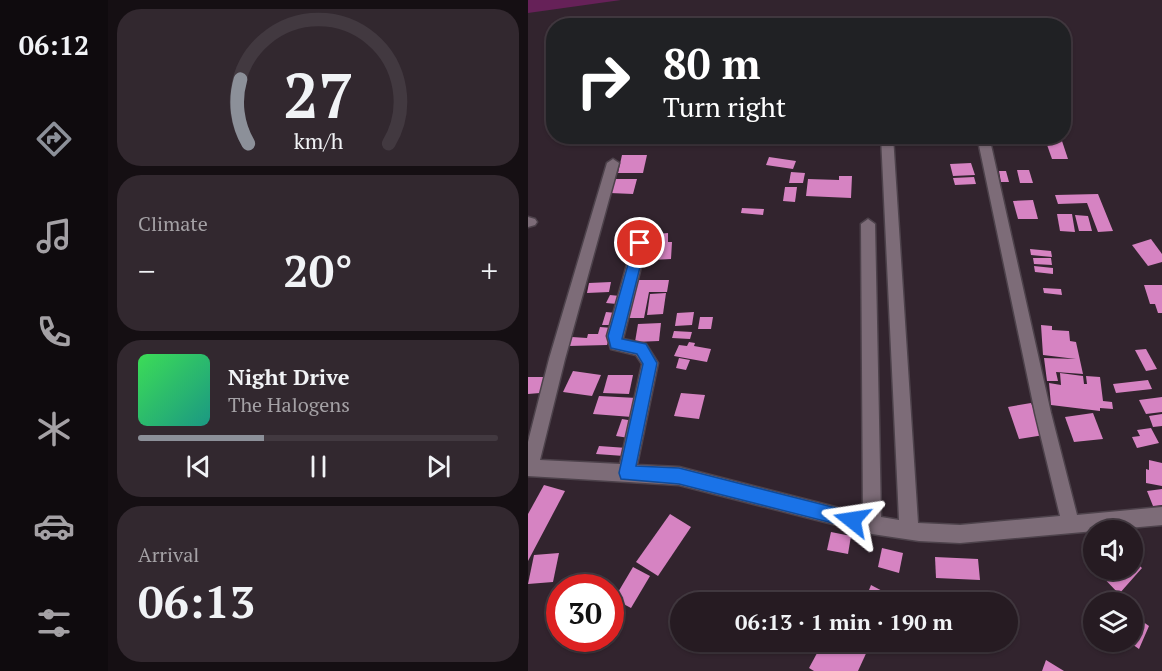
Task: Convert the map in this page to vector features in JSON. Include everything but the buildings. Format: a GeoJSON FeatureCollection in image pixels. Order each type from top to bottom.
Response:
{"type":"FeatureCollection","features":[{"type":"Feature","properties":{"kind":"street"},"geometry":{"type":"LineString","coordinates":[[887,144],[909,530]]}},
{"type":"Feature","properties":{"kind":"street"},"geometry":{"type":"LineString","coordinates":[[985,144],[1043,413],[1071,525]]}},
{"type":"Feature","properties":{"kind":"street"},"geometry":{"type":"LineString","coordinates":[[613,163],[557,359],[529,468],[679,476],[872,525],[960,534],[1162,516]]}},
{"type":"Feature","properties":{"kind":"street"},"geometry":{"type":"LineString","coordinates":[[868,224],[872,525]]}},
{"type":"Feature","properties":{"kind":"street"},"geometry":{"type":"LineString","coordinates":[[627,473],[650,363],[641,349],[616,344],[615,336],[640,243]]}},
{"type":"Feature","properties":{"kind":"shaded area"},"geometry":{"type":"Polygon","coordinates":[[[528,0],[621,0],[528,13],[528,0]]]}},
{"type":"Feature","properties":{"kind":"route"},"geometry":{"type":"LineString","coordinates":[[640,243],[615,336],[616,344],[641,349],[648,356],[650,363],[627,473],[679,476],[852,520]]}}]}
